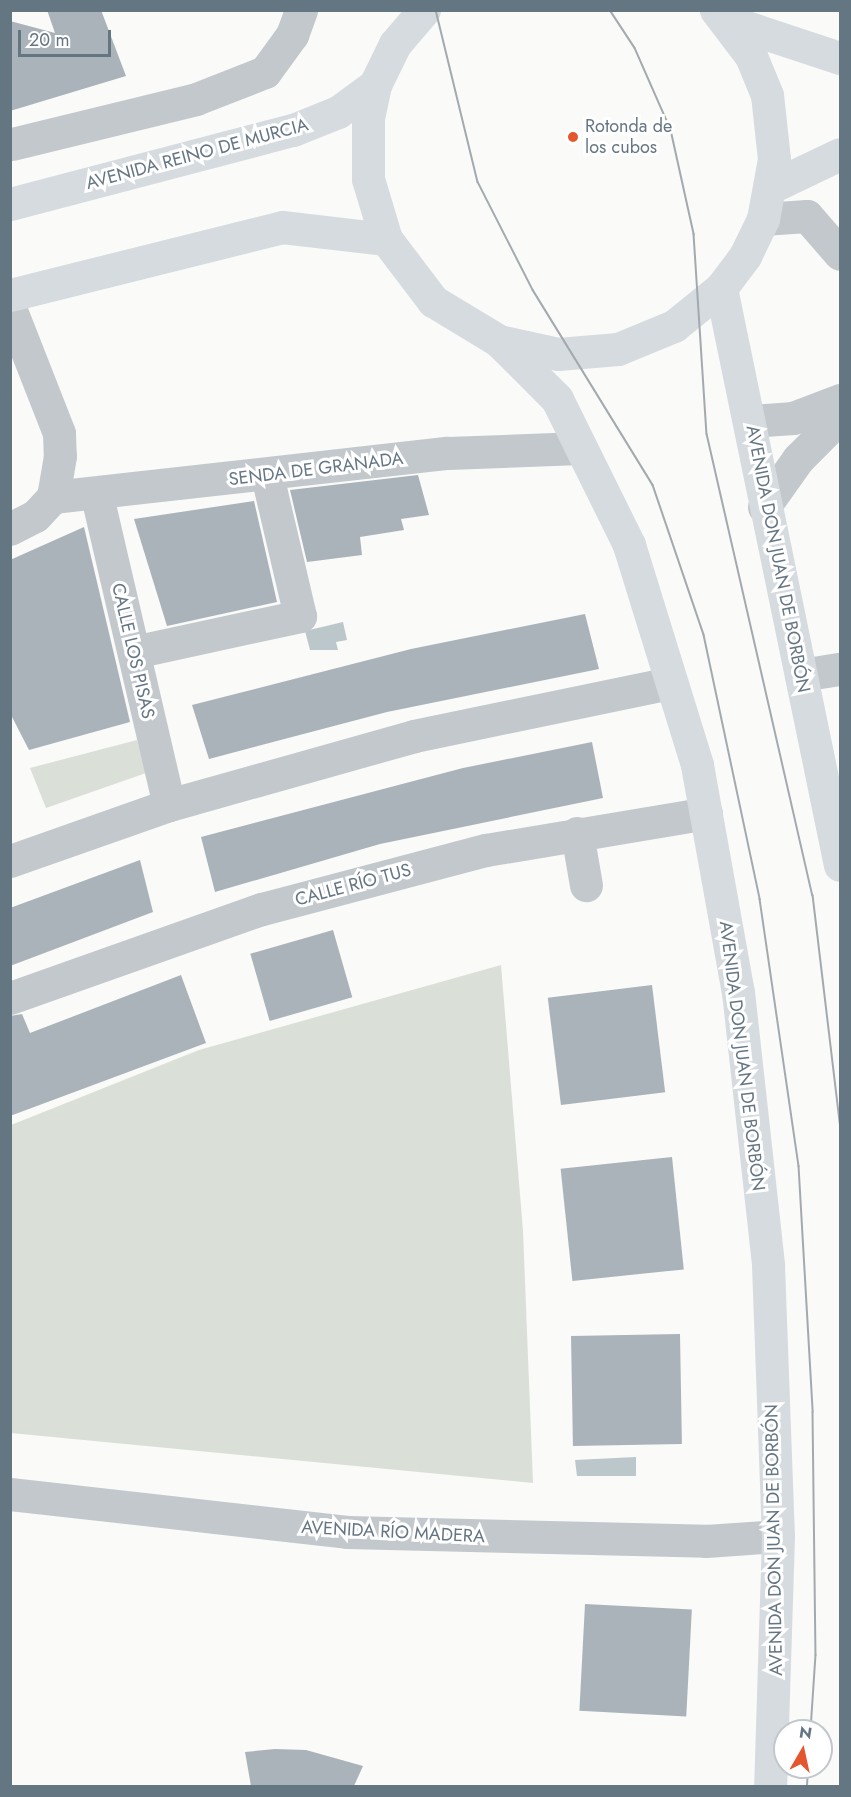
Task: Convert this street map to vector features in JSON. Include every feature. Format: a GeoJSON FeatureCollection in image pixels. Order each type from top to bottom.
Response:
{"type":"FeatureCollection","features":[{"type":"Feature","properties":{"kind":"main road"},"geometry":{"type":"LineString","coordinates":[[391,10],[395,44]]}},
{"type":"Feature","properties":{"kind":"main road"},"geometry":{"type":"LineString","coordinates":[[424,10],[395,44],[375,85],[365,144],[368,179],[386,239],[433,301],[499,341],[558,354],[618,349],[674,326],[721,288],[745,256],[763,219],[772,186],[774,136],[767,95],[751,56],[722,16]]}},
{"type":"Feature","properties":{"kind":"main road"},"geometry":{"type":"LineString","coordinates":[[722,16],[840,58]]}},
{"type":"Feature","properties":{"kind":"main road","name":"AVENIDA REINO DE MURCIA"},"geometry":{"type":"LineString","coordinates":[[10,204],[293,130],[339,112],[375,85]]}},
{"type":"Feature","properties":{"kind":"main road"},"geometry":{"type":"LineString","coordinates":[[772,186],[840,154]]}},
{"type":"Feature","properties":{"kind":"main road"},"geometry":{"type":"LineString","coordinates":[[10,295],[282,227],[386,239]]}},
{"type":"Feature","properties":{"kind":"main road","name":"AVENIDA DON JUAN DE BORBÓN"},"geometry":{"type":"LineString","coordinates":[[721,288],[750,421],[764,507],[801,675],[834,800],[840,865]]}},
{"type":"Feature","properties":{"kind":"main road","name":"AVENIDA DON JUAN DE BORBÓN"},"geometry":{"type":"LineString","coordinates":[[499,341],[557,399],[629,546],[671,683],[706,813],[738,992],[768,1265],[778,1536],[770,1786]]}},
{"type":"Feature","properties":{"kind":"street"},"geometry":{"type":"LineString","coordinates":[[12,144],[196,99],[265,72],[292,35],[301,10]]}},
{"type":"Feature","properties":{"kind":"street"},"geometry":{"type":"LineString","coordinates":[[763,219],[807,216],[840,254]]}},
{"type":"Feature","properties":{"kind":"street"},"geometry":{"type":"LineString","coordinates":[[10,308],[59,433],[59,478],[52,497],[35,516],[10,529]]}},
{"type":"Feature","properties":{"kind":"street"},"geometry":{"type":"LineString","coordinates":[[750,421],[793,418],[840,400]]}},
{"type":"Feature","properties":{"kind":"street"},"geometry":{"type":"LineString","coordinates":[[764,507],[798,459],[840,417]]}},
{"type":"Feature","properties":{"kind":"street","name":"SENDA DE GRANADA"},"geometry":{"type":"LineString","coordinates":[[52,497],[97,496],[448,453],[580,448]]}},
{"type":"Feature","properties":{"kind":"street"},"geometry":{"type":"LineString","coordinates":[[134,652],[300,616],[267,475]]}},
{"type":"Feature","properties":{"kind":"street","name":"CALLE LOS PISAS"},"geometry":{"type":"LineString","coordinates":[[97,496],[169,805]]}},
{"type":"Feature","properties":{"kind":"street"},"geometry":{"type":"LineString","coordinates":[[801,675],[840,669]]}},
{"type":"Feature","properties":{"kind":"street"},"geometry":{"type":"LineString","coordinates":[[10,861],[169,805],[414,736],[671,683]]}},
{"type":"Feature","properties":{"kind":"street","name":"CALLE RÍO TUS"},"geometry":{"type":"LineString","coordinates":[[10,998],[262,909],[486,850],[706,813]]}},
{"type":"Feature","properties":{"kind":"street"},"geometry":{"type":"LineString","coordinates":[[577,833],[586,885]]}},
{"type":"Feature","properties":{"kind":"street","name":"AVENIDA RÍO MADERA"},"geometry":{"type":"LineString","coordinates":[[10,1494],[347,1532],[706,1541],[778,1536]]}},
{"type":"Feature","properties":{"kind":"shaded area"},"geometry":{"type":"Polygon","coordinates":[[[343,622],[347,640],[336,642],[338,650],[310,650],[305,631],[343,622]]]}},
{"type":"Feature","properties":{"kind":"shaded area"},"geometry":{"type":"Polygon","coordinates":[[[137,740],[146,773],[46,808],[30,768],[137,740]]]}},
{"type":"Feature","properties":{"kind":"shaded area"},"geometry":{"type":"Polygon","coordinates":[[[501,965],[523,1231],[533,1483],[11,1433],[11,1125],[199,1050],[501,965]]]}},
{"type":"Feature","properties":{"kind":"shaded area"},"geometry":{"type":"Polygon","coordinates":[[[636,1457],[636,1476],[577,1476],[575,1460],[636,1457]]]}},
{"type":"Feature","properties":{"kind":"building"},"geometry":{"type":"Polygon","coordinates":[[[47,10],[101,10],[126,76],[10,111],[10,21],[55,33],[47,10]]]}},
{"type":"Feature","properties":{"kind":"building"},"geometry":{"type":"Polygon","coordinates":[[[418,475],[429,515],[401,519],[404,530],[360,537],[362,555],[307,562],[290,490],[418,475]]]}},
{"type":"Feature","properties":{"kind":"building"},"geometry":{"type":"Polygon","coordinates":[[[254,501],[277,602],[167,626],[134,519],[254,501]]]}},
{"type":"Feature","properties":{"kind":"building"},"geometry":{"type":"Polygon","coordinates":[[[84,527],[130,722],[29,750],[10,713],[10,560],[84,527]]]}},
{"type":"Feature","properties":{"kind":"building"},"geometry":{"type":"Polygon","coordinates":[[[585,614],[599,669],[387,712],[209,759],[192,705],[411,649],[585,614]]]}},
{"type":"Feature","properties":{"kind":"building"},"geometry":{"type":"Polygon","coordinates":[[[592,742],[603,798],[380,844],[215,892],[201,837],[463,768],[592,742]]]}},
{"type":"Feature","properties":{"kind":"building"},"geometry":{"type":"Polygon","coordinates":[[[140,860],[153,912],[10,966],[10,908],[140,860]]]}},
{"type":"Feature","properties":{"kind":"building"},"geometry":{"type":"Polygon","coordinates":[[[333,930],[352,997],[270,1021],[250,954],[333,930]]]}},
{"type":"Feature","properties":{"kind":"building"},"geometry":{"type":"Polygon","coordinates":[[[181,975],[206,1043],[10,1116],[10,1016],[22,1014],[30,1033],[181,975]]]}},
{"type":"Feature","properties":{"kind":"building"},"geometry":{"type":"Polygon","coordinates":[[[652,985],[665,1092],[561,1105],[548,998],[652,985]]]}},
{"type":"Feature","properties":{"kind":"building"},"geometry":{"type":"Polygon","coordinates":[[[672,1157],[684,1269],[572,1281],[561,1169],[672,1157]]]}},
{"type":"Feature","properties":{"kind":"building"},"geometry":{"type":"Polygon","coordinates":[[[680,1334],[682,1444],[573,1446],[571,1336],[680,1334]]]}},
{"type":"Feature","properties":{"kind":"building"},"geometry":{"type":"Polygon","coordinates":[[[585,1604],[692,1610],[686,1716],[579,1711],[585,1604]]]}},
{"type":"Feature","properties":{"kind":"building"},"geometry":{"type":"Polygon","coordinates":[[[275,1749],[306,1750],[363,1766],[354,1786],[251,1786],[245,1752],[275,1749]]]}},
{"type":"Feature","properties":{"kind":"tram line"},"geometry":{"type":"LineString","coordinates":[[436,10],[478,182],[533,290],[653,485],[704,635],[760,899],[799,1166],[813,1412],[816,1655],[812,1719]]}},
{"type":"Feature","properties":{"kind":"tram line"},"geometry":{"type":"LineString","coordinates":[[610,10],[635,48],[671,130],[694,234],[707,434],[813,895],[840,1123]]}},
{"type":"Feature","properties":{"kind":"tram line"},"geometry":{"type":"LineString","coordinates":[[807,1779],[807,1786]]}},
{"type":"Feature","properties":{"kind":"place","name":"Rotonda de los cubos"},"geometry":{"type":"Point","coordinates":[573,137]}}]}
